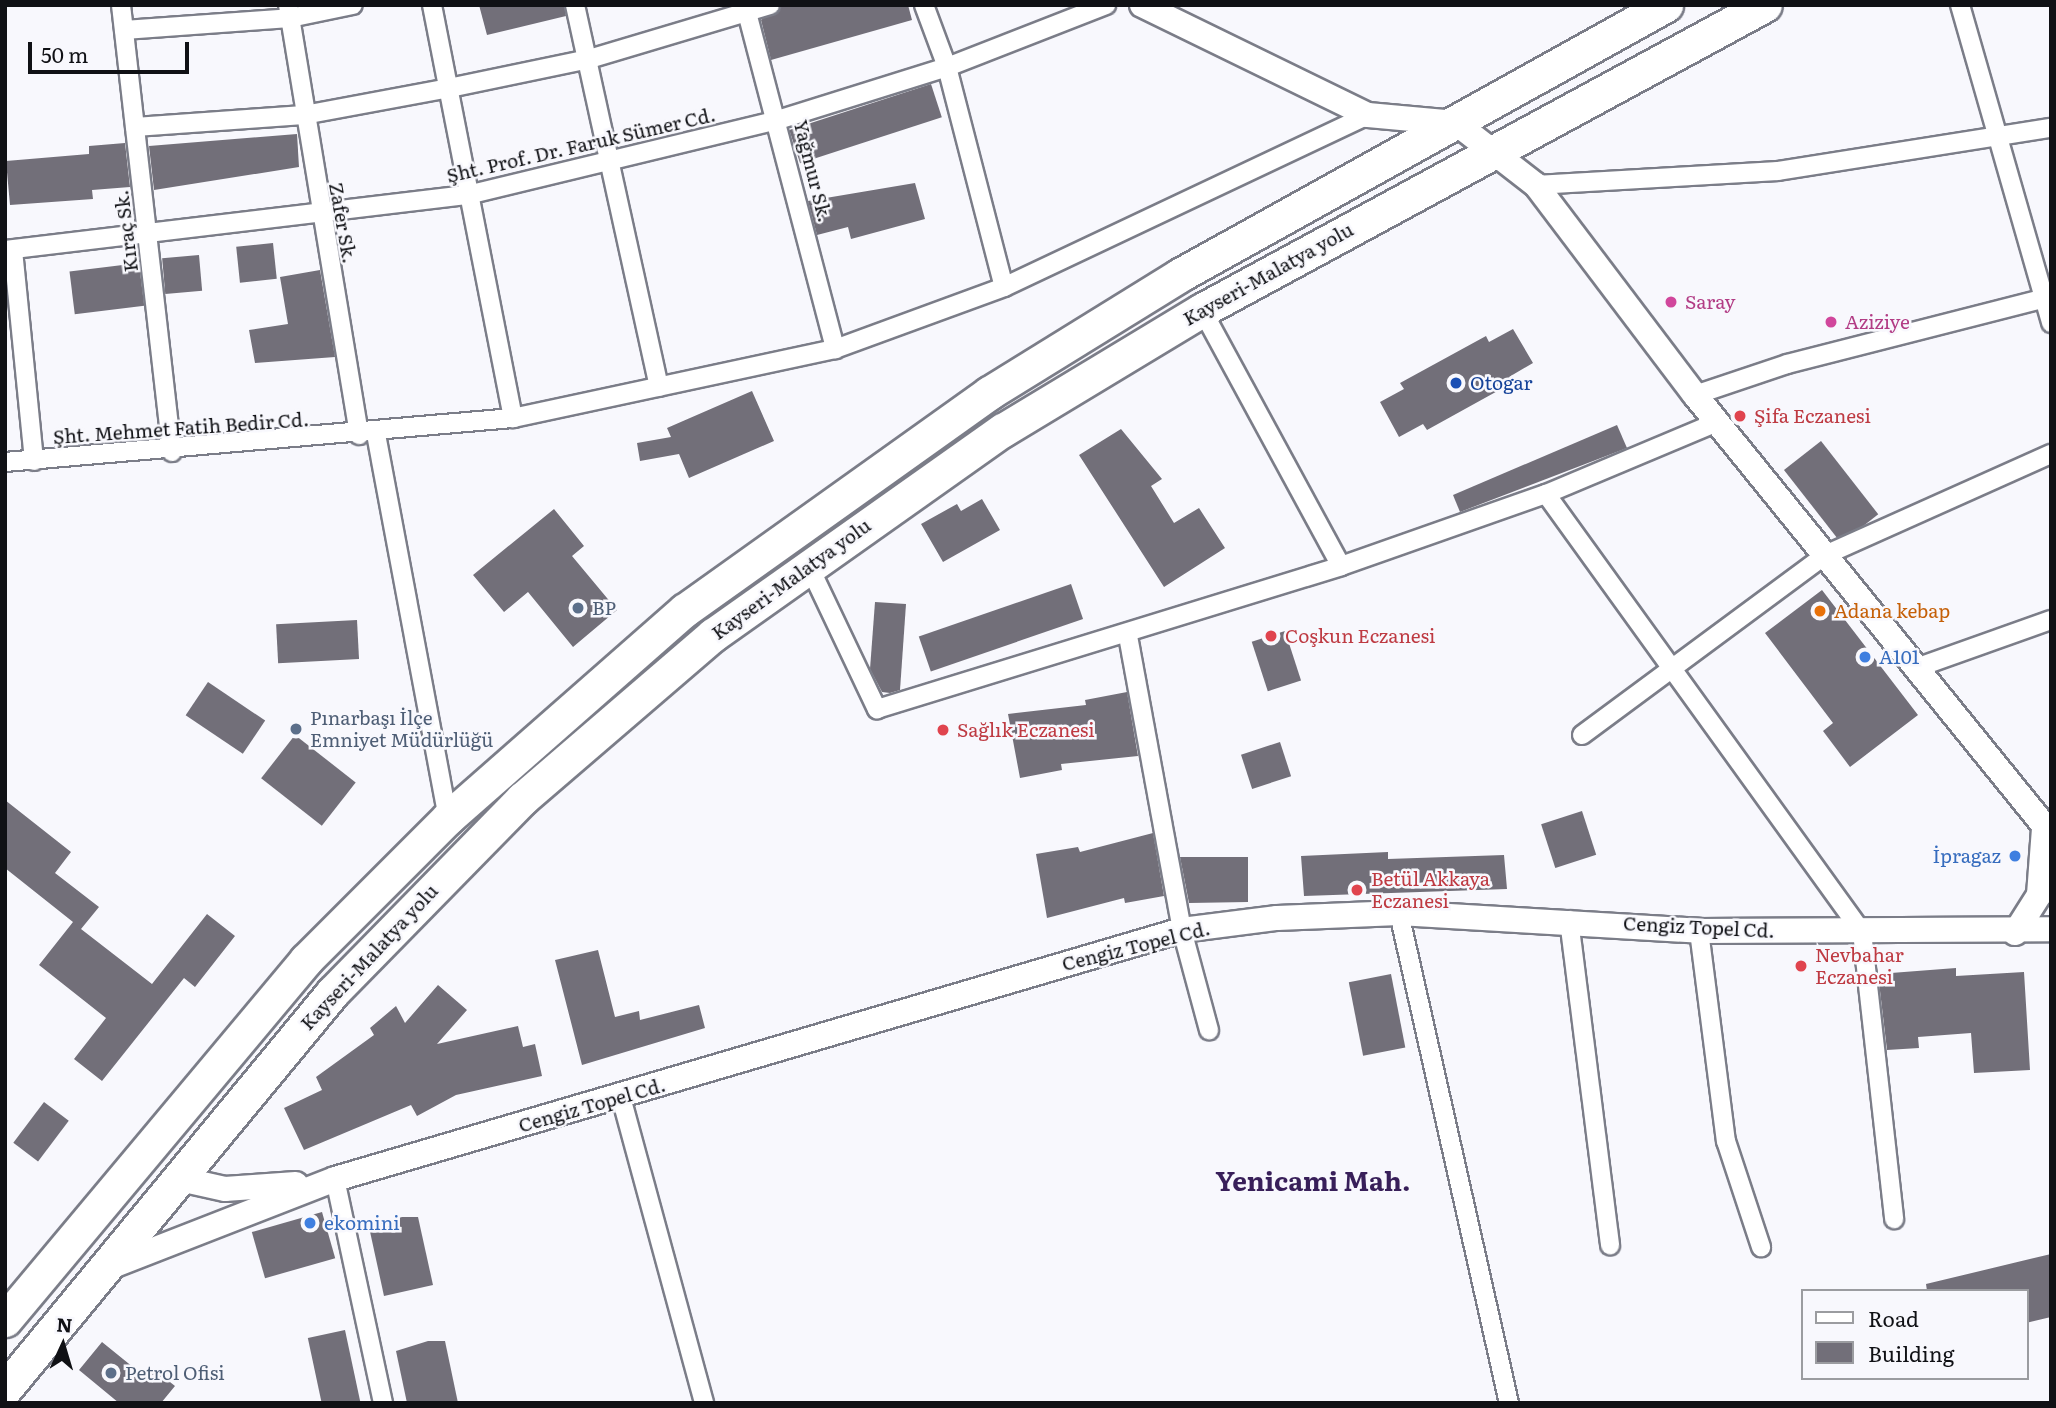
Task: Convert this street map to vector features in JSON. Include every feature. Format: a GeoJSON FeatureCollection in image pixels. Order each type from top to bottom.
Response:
{"type":"FeatureCollection","features":[{"type":"Feature","properties":{"kind":"highway","name":"Kayseri-Malatya yolu"},"geometry":{"type":"LineString","coordinates":[[5,1320],[306,960],[448,818],[609,673],[799,524],[989,393],[1180,275],[1666,5]]}},
{"type":"Feature","properties":{"kind":"highway","name":"Kayseri-Malatya yolu"},"geometry":{"type":"LineString","coordinates":[[5,1389],[332,993],[522,799],[628,704],[808,564],[1003,430],[1202,310],[1492,149],[1765,5]]}},
{"type":"Feature","properties":{"kind":"main road"},"geometry":{"type":"LineString","coordinates":[[1142,5],[1368,115],[1456,122],[1536,185],[1695,395],[2048,831],[2039,895],[2015,933]]}},
{"type":"Feature","properties":{"kind":"main road","name":"Cengiz Topel Cd."},"geometry":{"type":"LineString","coordinates":[[335,1180],[1182,930],[1277,918],[1399,913],[1569,919],[1699,931],[2015,933],[2051,929]]}},
{"type":"Feature","properties":{"kind":"main road"},"geometry":{"type":"LineString","coordinates":[[180,1179],[225,1189],[335,1180]]}},
{"type":"Feature","properties":{"kind":"main road"},"geometry":{"type":"LineString","coordinates":[[101,1271],[335,1180]]}},
{"type":"Feature","properties":{"kind":"street","name":"Kıraç Sk."},"geometry":{"type":"LineString","coordinates":[[121,5],[172,452]]}},
{"type":"Feature","properties":{"kind":"street"},"geometry":{"type":"LineString","coordinates":[[124,30],[353,5]]}},
{"type":"Feature","properties":{"kind":"street"},"geometry":{"type":"LineString","coordinates":[[432,5],[513,418]]}},
{"type":"Feature","properties":{"kind":"street"},"geometry":{"type":"LineString","coordinates":[[575,5],[659,387]]}},
{"type":"Feature","properties":{"kind":"street"},"geometry":{"type":"LineString","coordinates":[[135,127],[304,115],[449,88],[589,60],[746,9],[771,5]]}},
{"type":"Feature","properties":{"kind":"street"},"geometry":{"type":"LineString","coordinates":[[923,5],[947,67],[1004,287]]}},
{"type":"Feature","properties":{"kind":"street","name":"Şht. Prof. Dr. Faruk Sümer Cd."},"geometry":{"type":"LineString","coordinates":[[9,250],[147,235],[318,209],[468,195],[610,164],[779,120],[947,67],[1106,5]]}},
{"type":"Feature","properties":{"kind":"street"},"geometry":{"type":"LineString","coordinates":[[1960,5],[2051,323]]}},
{"type":"Feature","properties":{"kind":"street","name":"Yağmur Sk."},"geometry":{"type":"LineString","coordinates":[[746,9],[779,120],[835,349]]}},
{"type":"Feature","properties":{"kind":"street","name":"Zafer Sk."},"geometry":{"type":"LineString","coordinates":[[289,12],[318,209],[448,818]]}},
{"type":"Feature","properties":{"kind":"street","name":"Şht. Mehmet Fatih Bedir Cd."},"geometry":{"type":"LineString","coordinates":[[5,462],[172,452],[367,435],[513,418],[835,349],[1004,287],[1368,115]]}},
{"type":"Feature","properties":{"kind":"street"},"geometry":{"type":"LineString","coordinates":[[1536,185],[1777,171],[1997,140],[2051,128]]}},
{"type":"Feature","properties":{"kind":"street"},"geometry":{"type":"LineString","coordinates":[[9,250],[34,461]]}},
{"type":"Feature","properties":{"kind":"street"},"geometry":{"type":"LineString","coordinates":[[1695,395],[1787,364],[2042,299]]}},
{"type":"Feature","properties":{"kind":"street"},"geometry":{"type":"LineString","coordinates":[[1202,310],[1341,566]]}},
{"type":"Feature","properties":{"kind":"street"},"geometry":{"type":"LineString","coordinates":[[808,564],[877,709],[1128,636],[1341,566],[1546,494],[1717,422]]}},
{"type":"Feature","properties":{"kind":"street"},"geometry":{"type":"LineString","coordinates":[[1582,735],[1825,555],[2051,454]]}},
{"type":"Feature","properties":{"kind":"street"},"geometry":{"type":"LineString","coordinates":[[1546,494],[1669,669],[1862,932],[1894,1219]]}},
{"type":"Feature","properties":{"kind":"street"},"geometry":{"type":"LineString","coordinates":[[1916,668],[2051,620]]}},
{"type":"Feature","properties":{"kind":"street"},"geometry":{"type":"LineString","coordinates":[[1128,636],[1182,930],[1209,1030]]}},
{"type":"Feature","properties":{"kind":"street"},"geometry":{"type":"LineString","coordinates":[[1399,913],[1508,1403]]}},
{"type":"Feature","properties":{"kind":"street"},"geometry":{"type":"LineString","coordinates":[[1569,919],[1610,1245]]}},
{"type":"Feature","properties":{"kind":"street"},"geometry":{"type":"LineString","coordinates":[[1699,931],[1726,1141],[1761,1247]]}},
{"type":"Feature","properties":{"kind":"street"},"geometry":{"type":"LineString","coordinates":[[621,1097],[704,1403]]}},
{"type":"Feature","properties":{"kind":"street"},"geometry":{"type":"LineString","coordinates":[[335,1180],[383,1403]]}},
{"type":"Feature","properties":{"kind":"building"},"geometry":{"type":"Polygon","coordinates":[[[479,5],[564,5],[566,16],[487,35],[479,5]]]}},
{"type":"Feature","properties":{"kind":"building"},"geometry":{"type":"Polygon","coordinates":[[[781,5],[908,5],[912,20],[771,60],[761,20],[781,5]]]}},
{"type":"Feature","properties":{"kind":"building"},"geometry":{"type":"Polygon","coordinates":[[[931,84],[942,117],[800,163],[789,130],[931,84]]]}},
{"type":"Feature","properties":{"kind":"building"},"geometry":{"type":"Polygon","coordinates":[[[297,134],[299,167],[154,190],[149,146],[297,134]]]}},
{"type":"Feature","properties":{"kind":"building"},"geometry":{"type":"Polygon","coordinates":[[[125,143],[130,187],[92,190],[93,199],[10,205],[6,161],[89,154],[89,146],[125,143]]]}},
{"type":"Feature","properties":{"kind":"building"},"geometry":{"type":"Polygon","coordinates":[[[915,183],[925,219],[851,239],[848,227],[817,235],[808,201],[915,183]]]}},
{"type":"Feature","properties":{"kind":"building"},"geometry":{"type":"Polygon","coordinates":[[[273,243],[277,279],[240,283],[236,247],[273,243]]]}},
{"type":"Feature","properties":{"kind":"building"},"geometry":{"type":"Polygon","coordinates":[[[199,255],[202,291],[165,294],[162,258],[199,255]]]}},
{"type":"Feature","properties":{"kind":"building"},"geometry":{"type":"Polygon","coordinates":[[[139,263],[144,306],[75,314],[70,272],[139,263]]]}},
{"type":"Feature","properties":{"kind":"building"},"geometry":{"type":"Polygon","coordinates":[[[320,270],[335,357],[255,363],[249,330],[288,324],[280,277],[320,270]]]}},
{"type":"Feature","properties":{"kind":"building","name":"Otogar"},"geometry":{"type":"Polygon","coordinates":[[[1513,329],[1533,363],[1509,377],[1512,383],[1427,430],[1423,424],[1399,437],[1380,402],[1404,389],[1400,383],[1486,336],[1489,342],[1513,329]]]}},
{"type":"Feature","properties":{"kind":"building"},"geometry":{"type":"Polygon","coordinates":[[[752,391],[774,441],[689,478],[679,454],[640,461],[637,443],[671,437],[667,428],[752,391]]]}},
{"type":"Feature","properties":{"kind":"building"},"geometry":{"type":"Polygon","coordinates":[[[1617,425],[1627,448],[1460,512],[1453,495],[1617,425]]]}},
{"type":"Feature","properties":{"kind":"building"},"geometry":{"type":"Polygon","coordinates":[[[1121,429],[1162,479],[1151,486],[1174,523],[1199,508],[1225,548],[1164,587],[1079,455],[1121,429]]]}},
{"type":"Feature","properties":{"kind":"building"},"geometry":{"type":"Polygon","coordinates":[[[1821,441],[1878,514],[1841,543],[1784,470],[1821,441]]]}},
{"type":"Feature","properties":{"kind":"building"},"geometry":{"type":"Polygon","coordinates":[[[982,499],[1000,530],[943,562],[921,524],[957,504],[961,511],[982,499]]]}},
{"type":"Feature","properties":{"kind":"building"},"geometry":{"type":"Polygon","coordinates":[[[554,509],[584,546],[572,556],[617,610],[573,647],[528,592],[504,612],[473,575],[554,509]]]}},
{"type":"Feature","properties":{"kind":"building"},"geometry":{"type":"Polygon","coordinates":[[[1071,584],[1083,619],[931,671],[919,636],[1071,584]]]}},
{"type":"Feature","properties":{"kind":"building"},"geometry":{"type":"Polygon","coordinates":[[[1822,590],[1918,715],[1850,767],[1823,731],[1833,723],[1765,633],[1822,590]]]}},
{"type":"Feature","properties":{"kind":"building"},"geometry":{"type":"Polygon","coordinates":[[[875,602],[906,604],[900,690],[890,693],[882,692],[870,669],[875,602]]]}},
{"type":"Feature","properties":{"kind":"building"},"geometry":{"type":"Polygon","coordinates":[[[357,620],[359,659],[278,663],[276,624],[357,620]]]}},
{"type":"Feature","properties":{"kind":"building"},"geometry":{"type":"Polygon","coordinates":[[[1285,631],[1301,680],[1268,691],[1252,642],[1285,631]]]}},
{"type":"Feature","properties":{"kind":"building"},"geometry":{"type":"Polygon","coordinates":[[[208,682],[265,721],[243,754],[186,715],[208,682]]]}},
{"type":"Feature","properties":{"kind":"building"},"geometry":{"type":"Polygon","coordinates":[[[1127,692],[1138,756],[1061,764],[1062,770],[1020,778],[1008,714],[1086,705],[1085,700],[1127,692]]]}},
{"type":"Feature","properties":{"kind":"building"},"geometry":{"type":"Polygon","coordinates":[[[295,735],[356,782],[322,826],[261,778],[295,735]]]}},
{"type":"Feature","properties":{"kind":"building"},"geometry":{"type":"Polygon","coordinates":[[[1280,742],[1291,776],[1252,789],[1241,755],[1280,742]]]}},
{"type":"Feature","properties":{"kind":"building"},"geometry":{"type":"Polygon","coordinates":[[[5,800],[71,852],[55,873],[99,907],[81,929],[152,984],[207,914],[235,936],[195,987],[184,978],[102,1081],[74,1059],[106,1018],[39,965],[73,922],[5,868],[5,800]]]}},
{"type":"Feature","properties":{"kind":"building"},"geometry":{"type":"Polygon","coordinates":[[[1582,811],[1596,855],[1555,868],[1541,824],[1582,811]]]}},
{"type":"Feature","properties":{"kind":"building"},"geometry":{"type":"Polygon","coordinates":[[[1153,833],[1164,896],[1125,903],[1124,898],[1047,918],[1036,854],[1078,847],[1080,852],[1153,833]]]}},
{"type":"Feature","properties":{"kind":"building"},"geometry":{"type":"Polygon","coordinates":[[[1388,852],[1388,859],[1504,855],[1507,889],[1304,896],[1301,856],[1388,852]]]}},
{"type":"Feature","properties":{"kind":"building"},"geometry":{"type":"Polygon","coordinates":[[[1180,857],[1248,857],[1248,902],[1189,903],[1180,857]]]}},
{"type":"Feature","properties":{"kind":"building"},"geometry":{"type":"Polygon","coordinates":[[[598,950],[615,1017],[639,1011],[640,1020],[699,1005],[705,1028],[582,1065],[555,960],[598,950]]]}},
{"type":"Feature","properties":{"kind":"building"},"geometry":{"type":"Polygon","coordinates":[[[1956,968],[1956,976],[2024,972],[2030,1070],[1974,1073],[1971,1033],[1918,1037],[1919,1048],[1887,1050],[1878,974],[1956,968]]]}},
{"type":"Feature","properties":{"kind":"building"},"geometry":{"type":"Polygon","coordinates":[[[1391,974],[1405,1048],[1363,1056],[1349,982],[1391,974]]]}},
{"type":"Feature","properties":{"kind":"building"},"geometry":{"type":"Polygon","coordinates":[[[438,985],[467,1010],[437,1044],[518,1026],[523,1047],[535,1044],[542,1076],[456,1095],[417,1116],[411,1105],[304,1150],[284,1108],[322,1090],[316,1077],[374,1035],[370,1028],[396,1006],[405,1023],[438,985]]]}},
{"type":"Feature","properties":{"kind":"building"},"geometry":{"type":"Polygon","coordinates":[[[44,1102],[69,1121],[38,1161],[13,1143],[44,1102]]]}},
{"type":"Feature","properties":{"kind":"building"},"geometry":{"type":"Polygon","coordinates":[[[322,1212],[335,1258],[265,1278],[252,1232],[322,1212]]]}},
{"type":"Feature","properties":{"kind":"building"},"geometry":{"type":"Polygon","coordinates":[[[402,1217],[418,1217],[433,1285],[384,1296],[369,1227],[402,1217]]]}},
{"type":"Feature","properties":{"kind":"building"},"geometry":{"type":"Polygon","coordinates":[[[2051,1254],[2051,1317],[2028,1323],[2028,1289],[1927,1289],[1926,1284],[2051,1254]]]}},
{"type":"Feature","properties":{"kind":"building"},"geometry":{"type":"Polygon","coordinates":[[[345,1330],[361,1403],[322,1403],[308,1338],[345,1330]]]}},
{"type":"Feature","properties":{"kind":"building"},"geometry":{"type":"Polygon","coordinates":[[[428,1341],[445,1341],[458,1403],[407,1403],[396,1351],[428,1341]]]}},
{"type":"Feature","properties":{"kind":"building"},"geometry":{"type":"Polygon","coordinates":[[[102,1342],[144,1376],[151,1367],[175,1386],[161,1403],[119,1403],[79,1370],[102,1342]]]}},
{"type":"Feature","properties":{"kind":"place","name":"Saray"},"geometry":{"type":"Point","coordinates":[1671,302]}},
{"type":"Feature","properties":{"kind":"place","name":"Aziziye"},"geometry":{"type":"Point","coordinates":[1831,322]}},
{"type":"Feature","properties":{"kind":"place","name":"Otogar"},"geometry":{"type":"Point","coordinates":[1456,383]}},
{"type":"Feature","properties":{"kind":"place","name":"Şifa Eczanesi"},"geometry":{"type":"Point","coordinates":[1740,416]}},
{"type":"Feature","properties":{"kind":"place","name":"BP"},"geometry":{"type":"Point","coordinates":[578,608]}},
{"type":"Feature","properties":{"kind":"place","name":"Adana kebap"},"geometry":{"type":"Point","coordinates":[1820,611]}},
{"type":"Feature","properties":{"kind":"place","name":"Coşkun Eczanesi"},"geometry":{"type":"Point","coordinates":[1271,636]}},
{"type":"Feature","properties":{"kind":"place","name":"A101"},"geometry":{"type":"Point","coordinates":[1865,657]}},
{"type":"Feature","properties":{"kind":"place","name":"Pınarbaşı İlçe Emniyet Müdürlüğü"},"geometry":{"type":"Point","coordinates":[296,729]}},
{"type":"Feature","properties":{"kind":"place","name":"Sağlık Eczanesi"},"geometry":{"type":"Point","coordinates":[943,730]}},
{"type":"Feature","properties":{"kind":"place","name":"İpragaz"},"geometry":{"type":"Point","coordinates":[2015,856]}},
{"type":"Feature","properties":{"kind":"place","name":"Betül Akkaya Eczanesi"},"geometry":{"type":"Point","coordinates":[1357,890]}},
{"type":"Feature","properties":{"kind":"place","name":"Nevbahar Eczanesi"},"geometry":{"type":"Point","coordinates":[1801,966]}},
{"type":"Feature","properties":{"kind":"place","name":"ekomini"},"geometry":{"type":"Point","coordinates":[310,1223]}},
{"type":"Feature","properties":{"kind":"place","name":"Petrol Ofisi"},"geometry":{"type":"Point","coordinates":[111,1373]}},
{"type":"Feature","properties":{"kind":"district","name":"Yenicami Mah."},"geometry":{"type":"Point","coordinates":[1313,1180]}}]}
